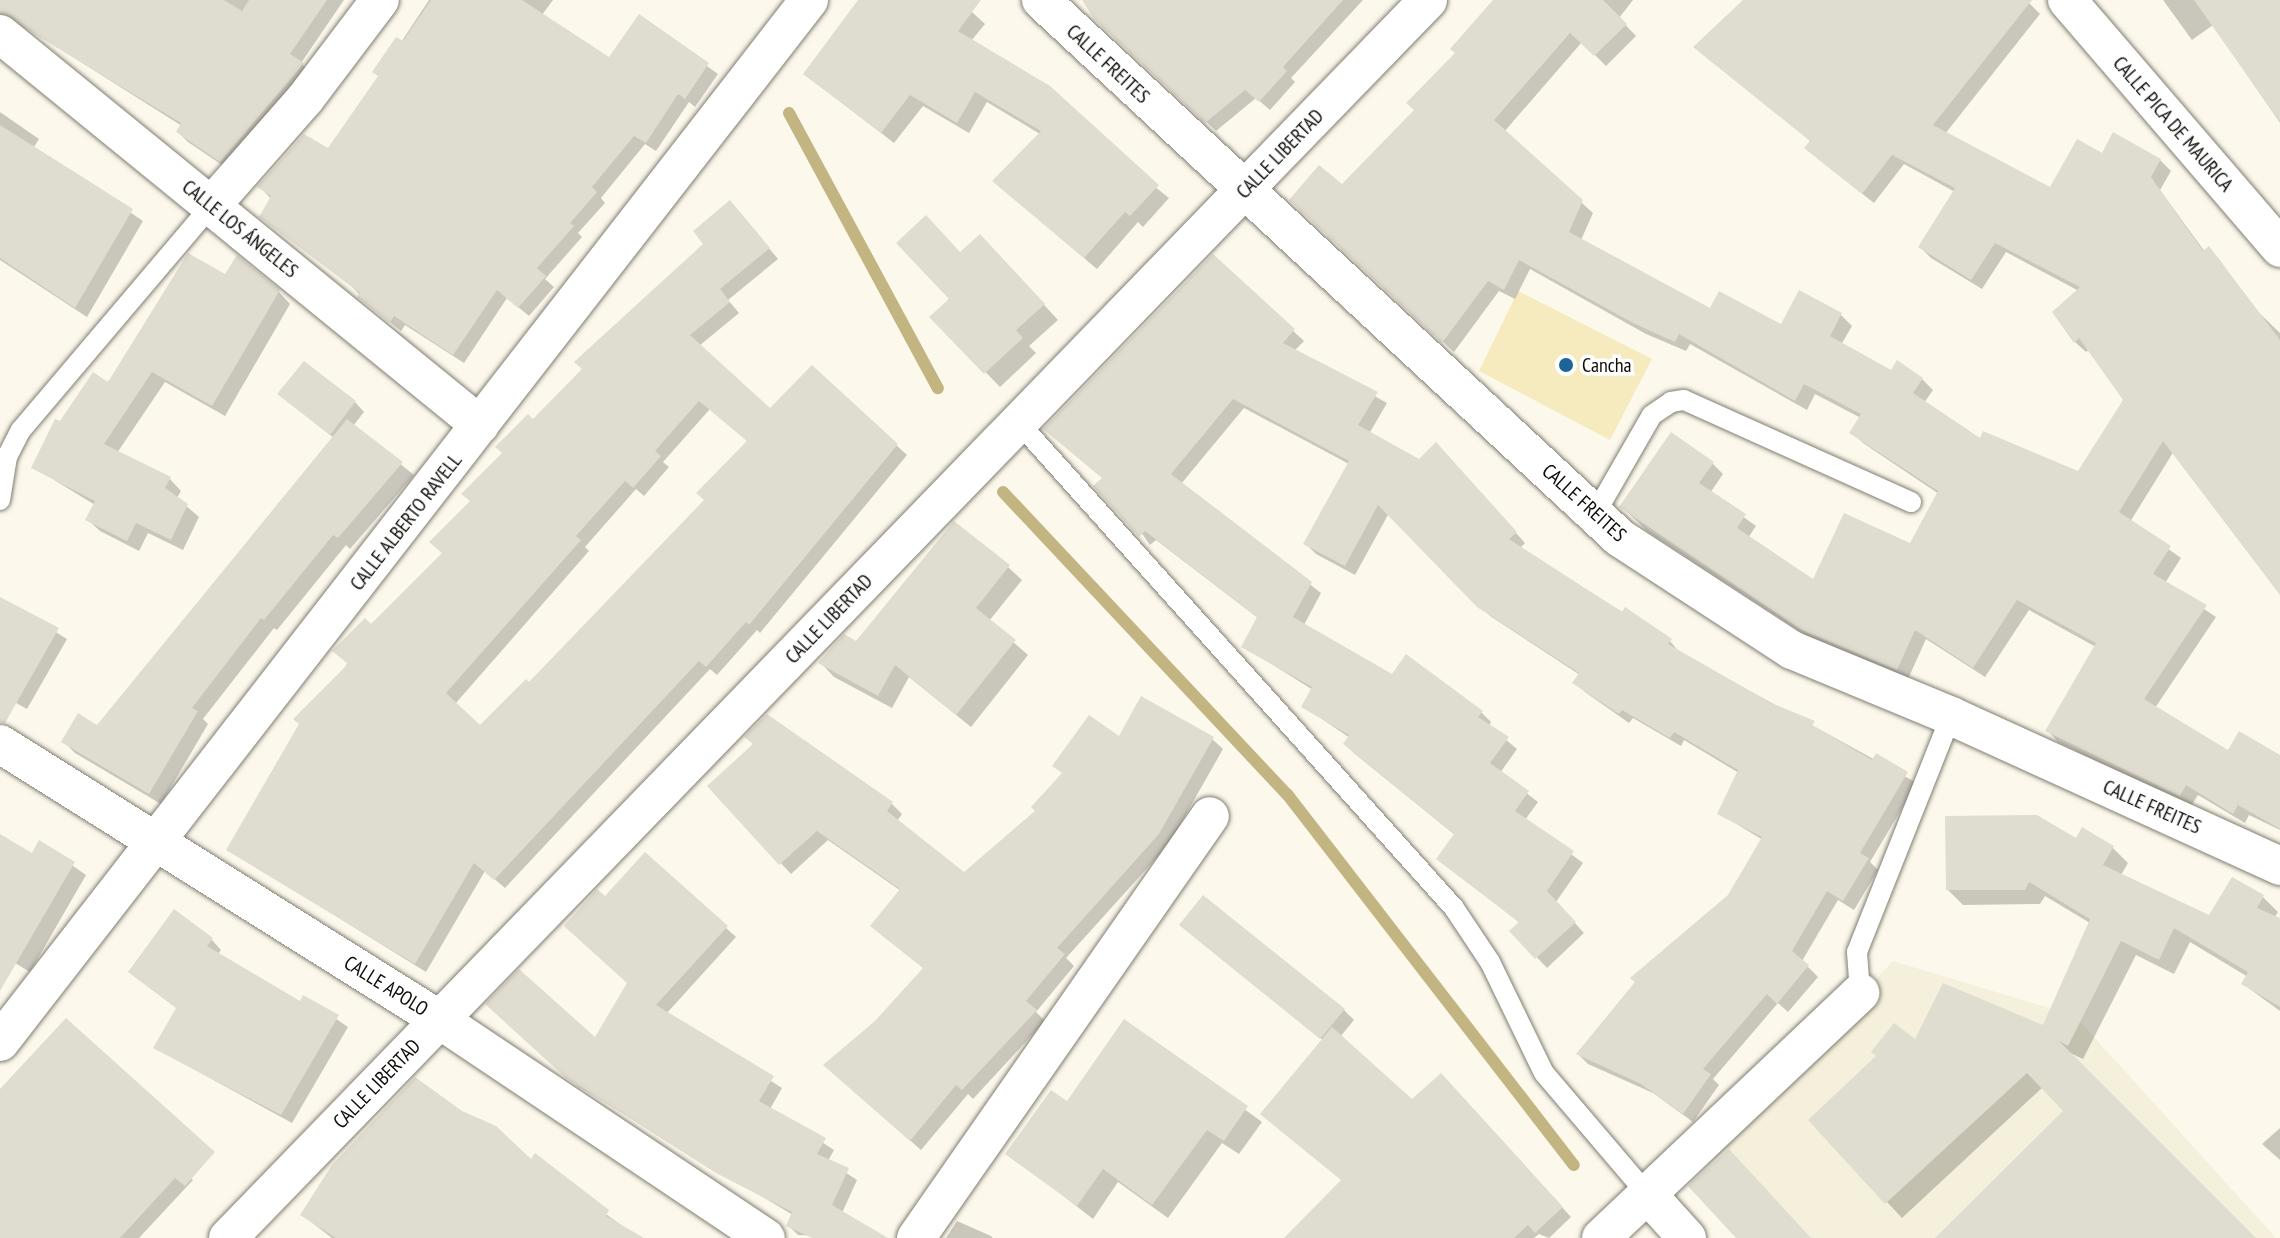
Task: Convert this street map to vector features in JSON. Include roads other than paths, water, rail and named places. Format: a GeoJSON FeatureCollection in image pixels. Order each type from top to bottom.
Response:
{"type":"FeatureCollection","features":[{"type":"Feature","properties":{"kind":"street"},"geometry":{"type":"LineString","coordinates":[[211,206],[305,99],[380,0]]}},
{"type":"Feature","properties":{"kind":"street","name":"CALLE ALBERTO RAVELL"},"geometry":{"type":"LineString","coordinates":[[0,1042],[158,843],[809,0]]}},
{"type":"Feature","properties":{"kind":"street","name":"CALLE FREITES"},"geometry":{"type":"LineString","coordinates":[[1041,0],[1620,538],[1792,650],[1951,716],[2280,866]]}},
{"type":"Feature","properties":{"kind":"street","name":"CALLE LIBERTAD"},"geometry":{"type":"LineString","coordinates":[[228,1238],[1428,0]]}},
{"type":"Feature","properties":{"kind":"street","name":"CALLE PICA DE MAURICA"},"geometry":{"type":"LineString","coordinates":[[2067,0],[2280,248]]}},
{"type":"Feature","properties":{"kind":"street","name":"CALLE LOS ÁNGELES"},"geometry":{"type":"LineString","coordinates":[[0,34],[480,425]]}},
{"type":"Feature","properties":{"kind":"street","name":"CALLE APOLO"},"geometry":{"type":"LineString","coordinates":[[0,744],[440,1020],[766,1238]]}},
{"type":"Feature","properties":{"kind":"street"},"geometry":{"type":"LineString","coordinates":[[916,1238],[1210,816]]}},
{"type":"Feature","properties":{"kind":"street"},"geometry":{"type":"LineString","coordinates":[[1601,1238],[1860,993]]}},
{"type":"Feature","properties":{"kind":"street"},"geometry":{"type":"LineString","coordinates":[[1648,1195],[1687,1238]]}},
{"type":"Feature","properties":{"kind":"lane"},"geometry":{"type":"LineString","coordinates":[[0,500],[7,457],[21,430],[211,206]]}},
{"type":"Feature","properties":{"kind":"lane"},"geometry":{"type":"LineString","coordinates":[[1595,514],[1652,415],[1671,402],[1684,400],[1911,502]]}},
{"type":"Feature","properties":{"kind":"lane"},"geometry":{"type":"LineString","coordinates":[[1019,423],[1454,908],[1490,962],[1544,1073],[1648,1195]]}},
{"type":"Feature","properties":{"kind":"lane"},"geometry":{"type":"LineString","coordinates":[[1860,993],[1857,952],[1951,716]]}},
{"type":"Feature","properties":{"kind":"waterway"},"geometry":{"type":"LineString","coordinates":[[789,113],[938,388]]}},
{"type":"Feature","properties":{"kind":"waterway"},"geometry":{"type":"LineString","coordinates":[[1003,492],[1287,794],[1574,1165]]}},
{"type":"Feature","properties":{"kind":"place","name":"Cancha"},"geometry":{"type":"Point","coordinates":[1566,365]}}]}
